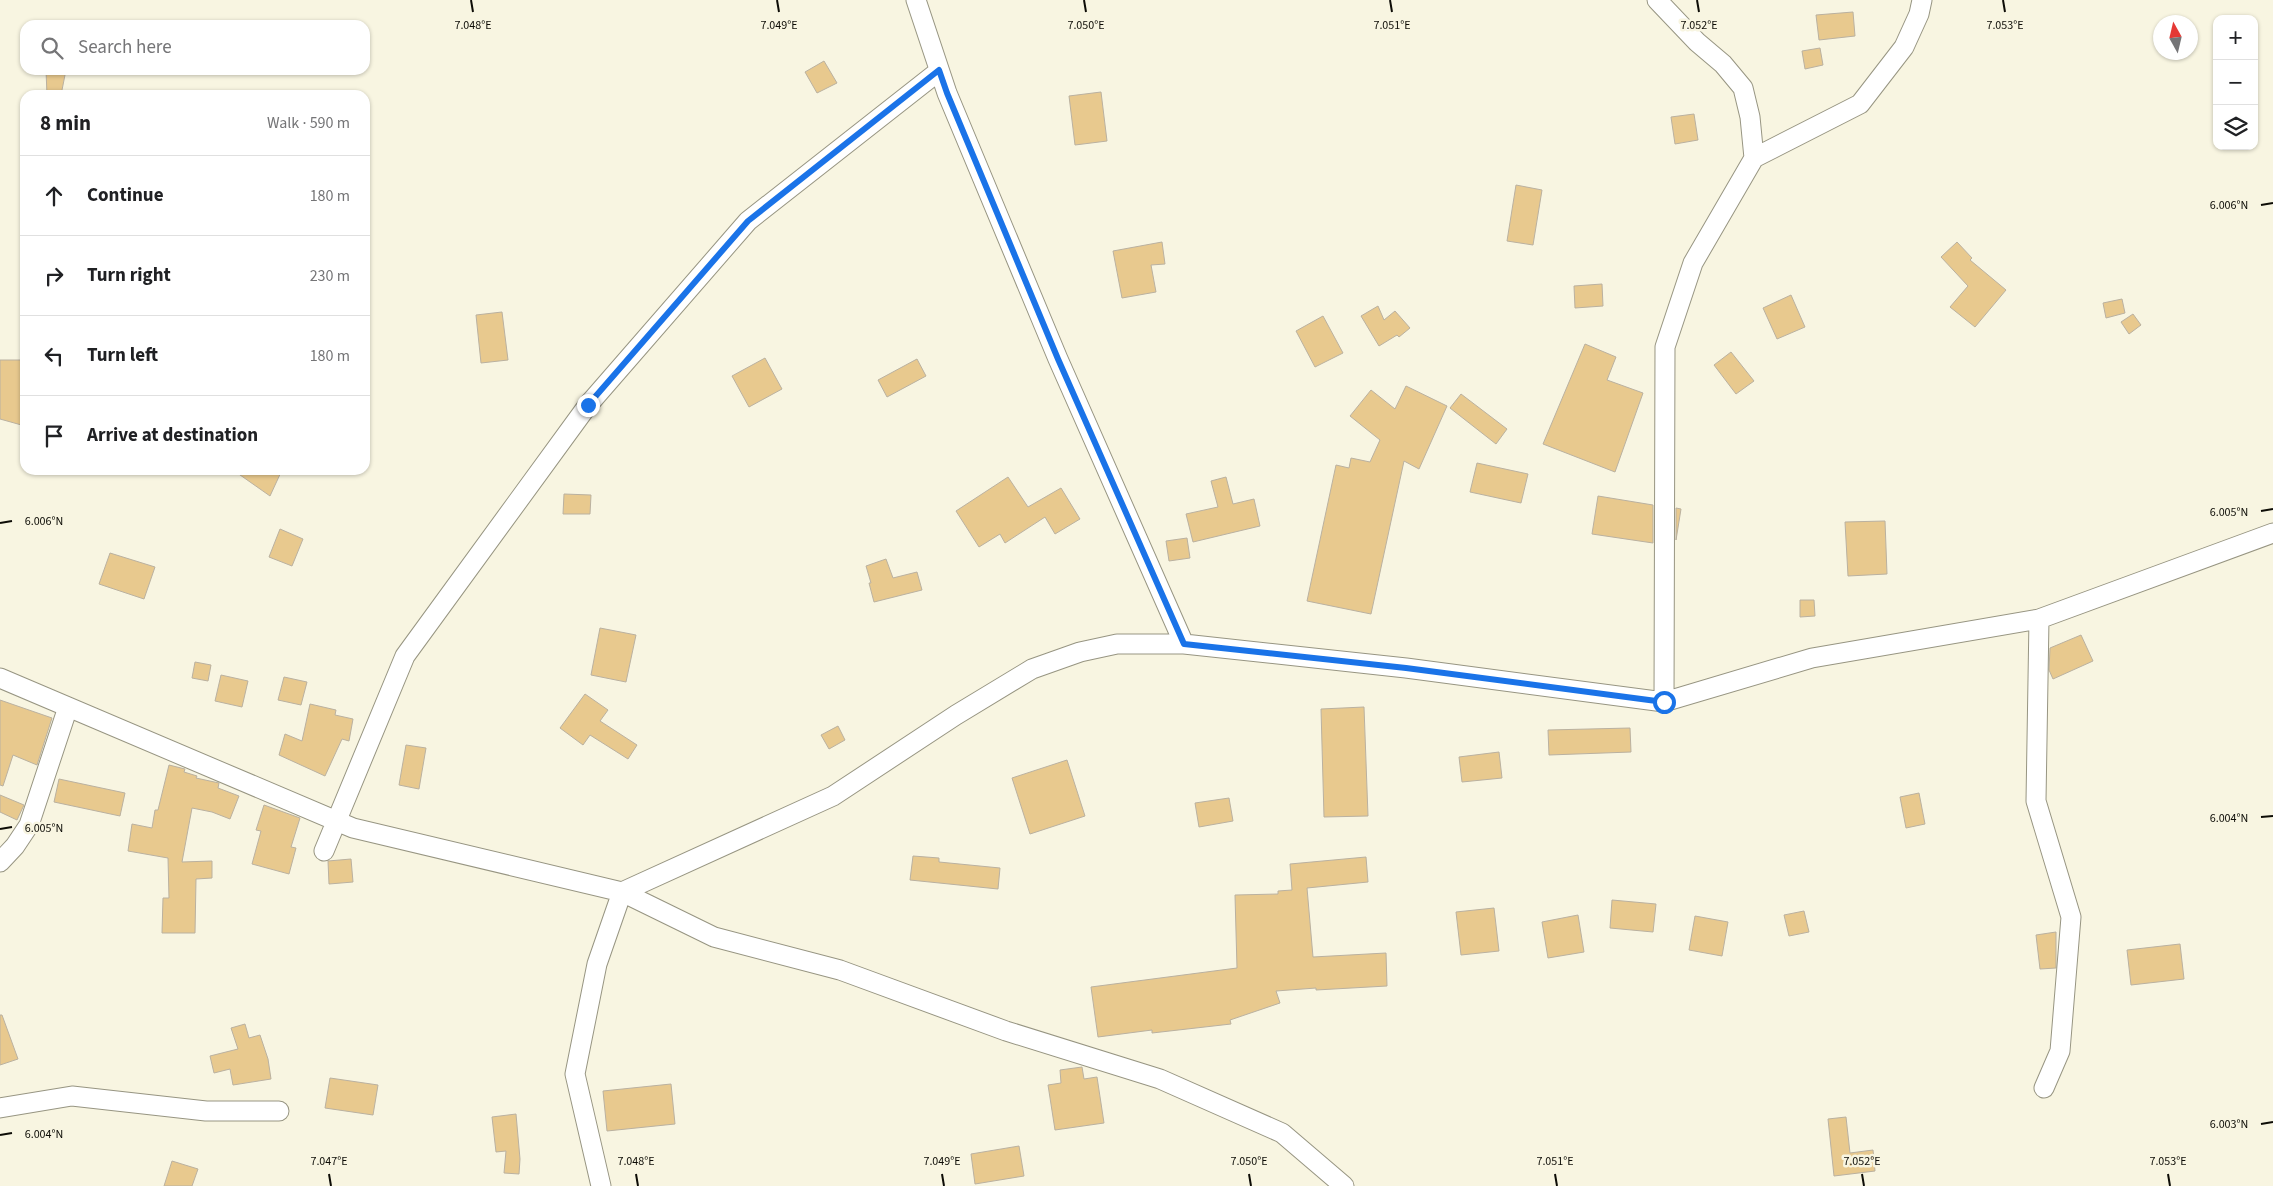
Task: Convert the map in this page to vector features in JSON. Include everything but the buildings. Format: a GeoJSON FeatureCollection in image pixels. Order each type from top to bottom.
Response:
{"type":"FeatureCollection","features":[{"type":"Feature","properties":{"kind":"street"},"geometry":{"type":"LineString","coordinates":[[916,0],[947,93],[1058,359],[1184,644]]}},
{"type":"Feature","properties":{"kind":"street"},"geometry":{"type":"LineString","coordinates":[[1657,0],[1697,42],[1723,64],[1743,88],[1750,117],[1754,158]]}},
{"type":"Feature","properties":{"kind":"street"},"geometry":{"type":"LineString","coordinates":[[1664,702],[1665,347],[1693,263],[1754,158],[1860,104],[1904,47],[1919,14],[1922,0]]}},
{"type":"Feature","properties":{"kind":"street"},"geometry":{"type":"LineString","coordinates":[[324,851],[405,656],[588,405],[748,221],[939,70]]}},
{"type":"Feature","properties":{"kind":"street"},"geometry":{"type":"LineString","coordinates":[[601,1186],[575,1074],[597,964],[622,892],[833,796],[1032,668],[1080,652],[1117,644],[1184,644],[1406,668],[1664,702],[1812,658],[2039,620],[2273,533]]}},
{"type":"Feature","properties":{"kind":"street"},"geometry":{"type":"LineString","coordinates":[[2039,620],[2036,801],[2071,917],[2060,1051],[2044,1088]]}},
{"type":"Feature","properties":{"kind":"street"},"geometry":{"type":"LineString","coordinates":[[0,678],[353,828],[622,892],[714,937],[840,970],[1006,1031],[1160,1079],[1282,1133],[1344,1186]]}},
{"type":"Feature","properties":{"kind":"street"},"geometry":{"type":"LineString","coordinates":[[0,862],[29,825],[68,707]]}},
{"type":"Feature","properties":{"kind":"street"},"geometry":{"type":"LineString","coordinates":[[0,1108],[72,1096],[206,1111],[279,1110]]}},
{"type":"Feature","properties":{"kind":"route"},"geometry":{"type":"LineString","coordinates":[[588,405],[748,221],[939,70],[1058,359],[1184,644],[1406,668],[1664,702]]}}]}
